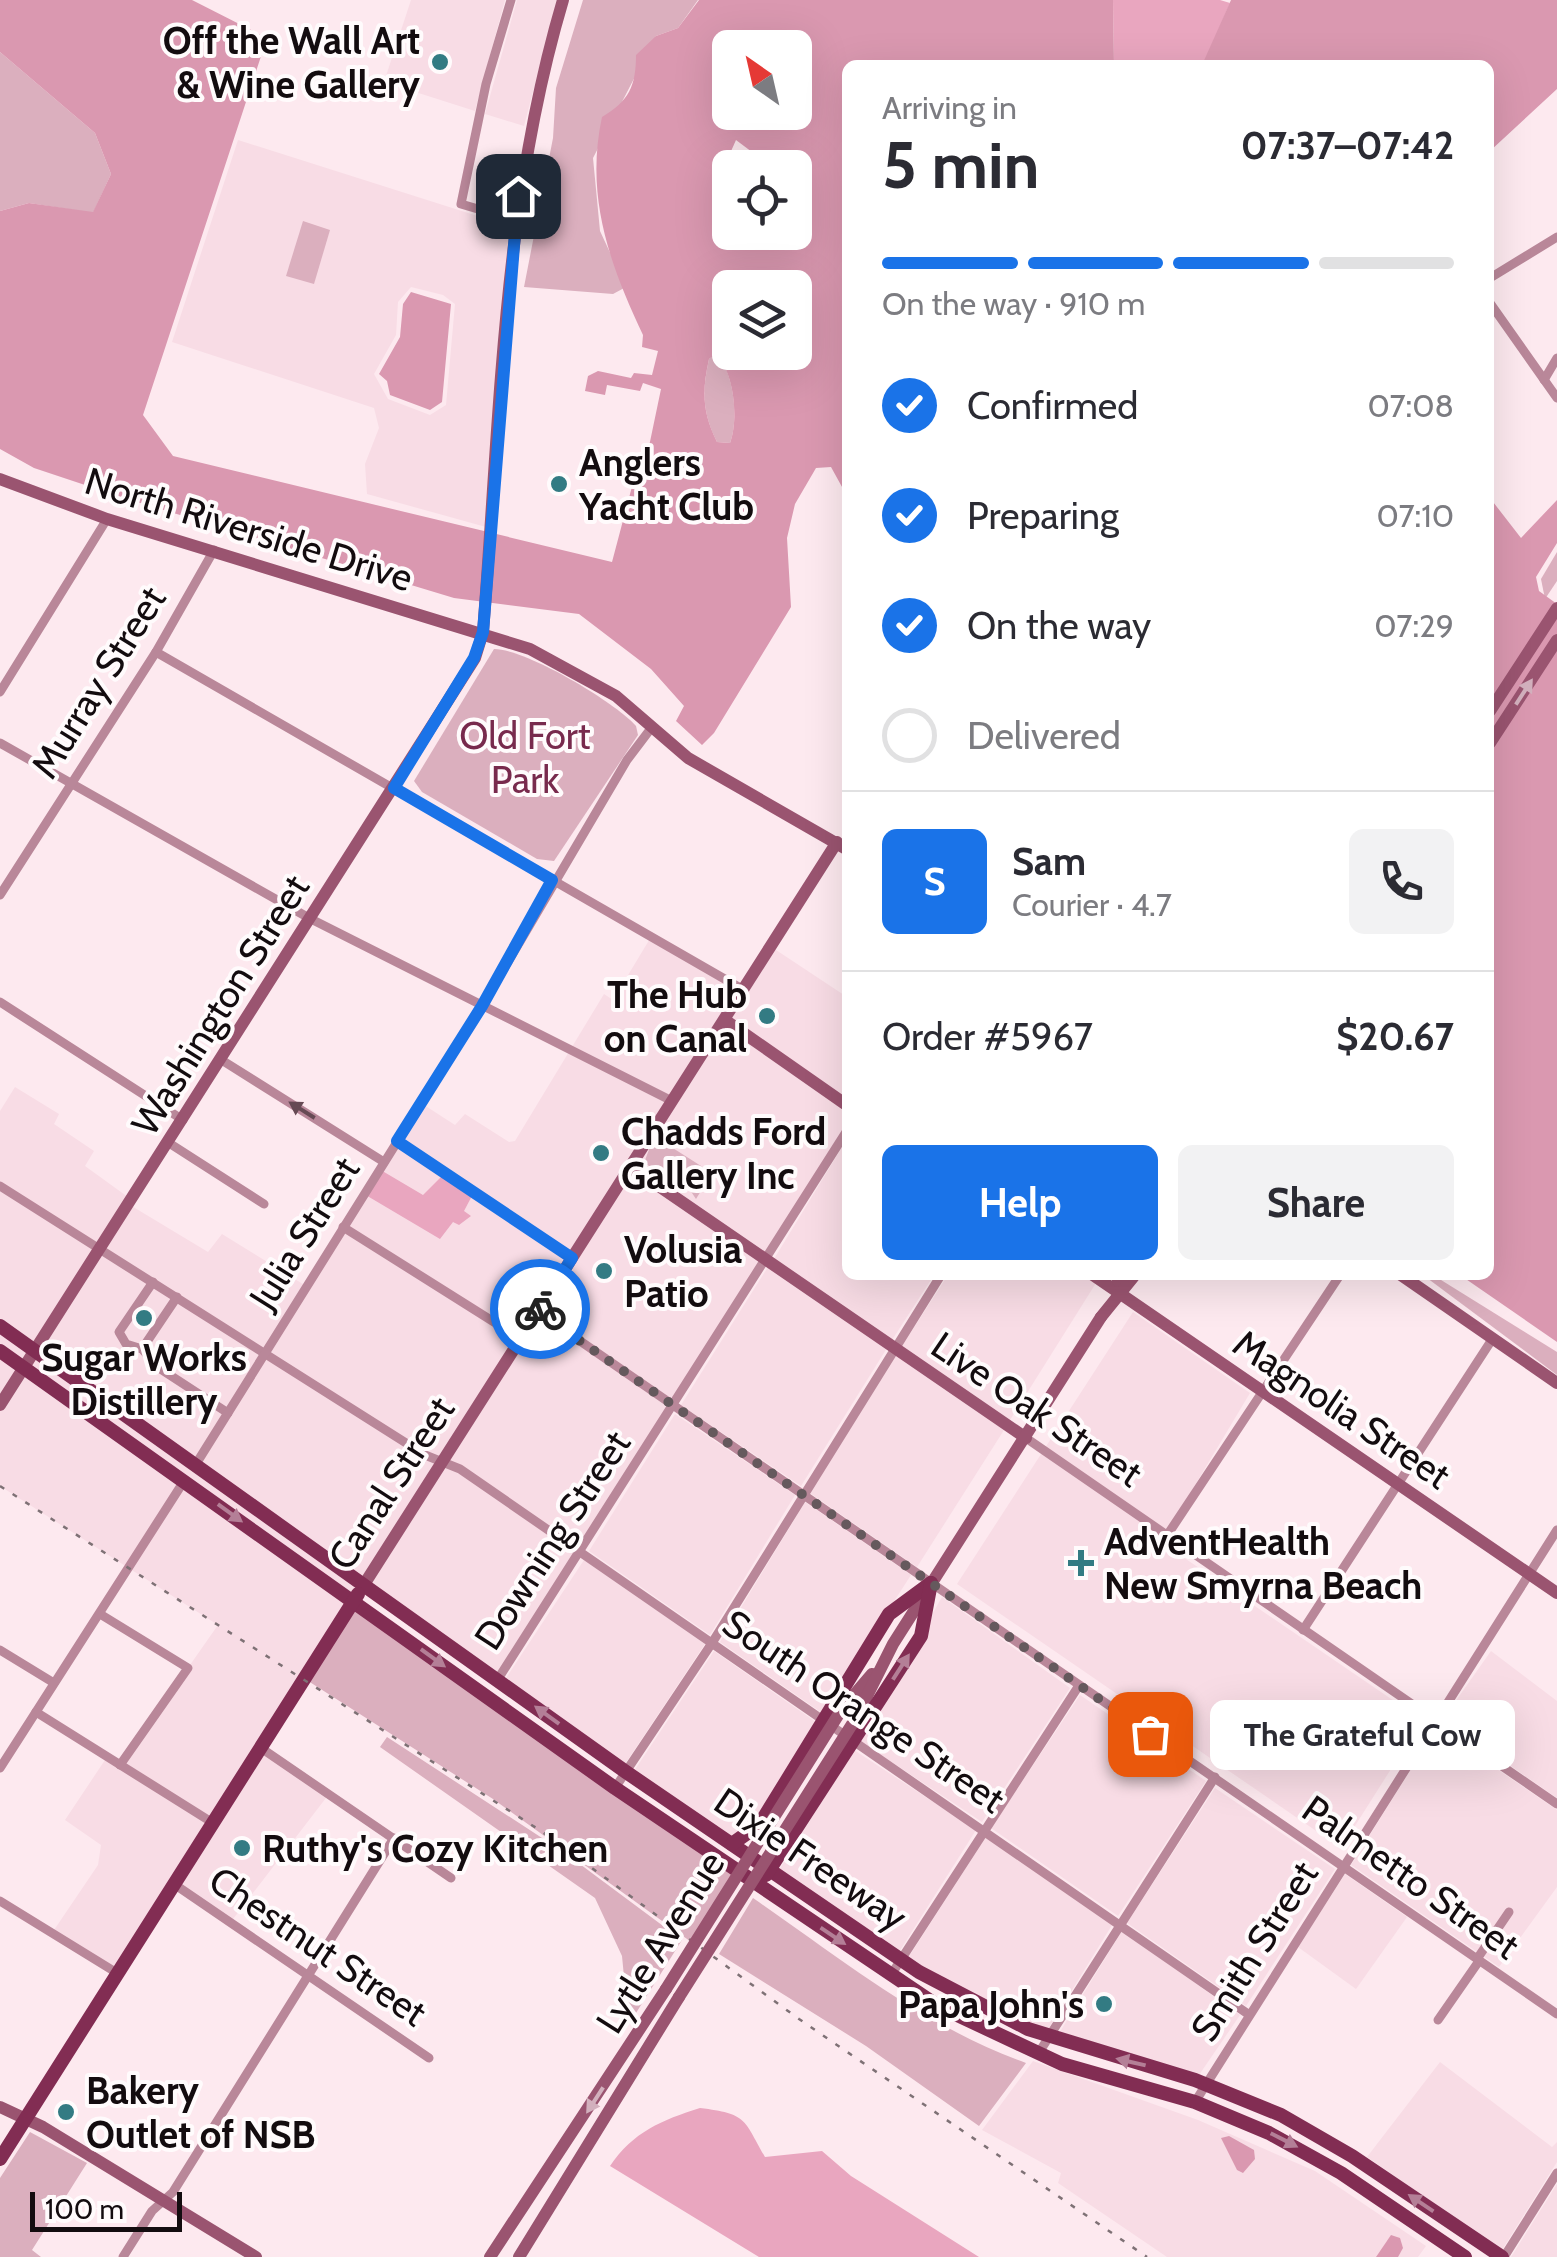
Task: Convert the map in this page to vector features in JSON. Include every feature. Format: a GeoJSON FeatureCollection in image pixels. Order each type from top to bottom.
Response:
{"type":"FeatureCollection","features":[{"type":"Feature","properties":{"kind":"main road","name":"Washington Street"},"geometry":{"type":"LineString","coordinates":[[0,1405],[474,658],[483,632],[515,220],[530,126],[563,0]]}},
{"type":"Feature","properties":{"kind":"main road","name":"North Riverside Drive"},"geometry":{"type":"LineString","coordinates":[[0,479],[108,519],[530,649],[596,682],[652,727]]}},
{"type":"Feature","properties":{"kind":"main road"},"geometry":{"type":"LineString","coordinates":[[1494,705],[1557,608]]}},
{"type":"Feature","properties":{"kind":"main road"},"geometry":{"type":"LineString","coordinates":[[1494,737],[1557,640]]}},
{"type":"Feature","properties":{"kind":"main road"},"geometry":{"type":"LineString","coordinates":[[652,727],[688,758],[842,846]]}},
{"type":"Feature","properties":{"kind":"main road","name":"Canal Street"},"geometry":{"type":"LineString","coordinates":[[0,2159],[742,990],[842,846]]}},
{"type":"Feature","properties":{"kind":"main road"},"geometry":{"type":"LineString","coordinates":[[724,1020],[842,1102]]}},
{"type":"Feature","properties":{"kind":"main road","name":"Live Oak Street"},"geometry":{"type":"LineString","coordinates":[[631,1167],[1026,1438]]}},
{"type":"Feature","properties":{"kind":"main road","name":"Magnolia Street"},"geometry":{"type":"LineString","coordinates":[[1100,1280],[1557,1593]]}},
{"type":"Feature","properties":{"kind":"main road"},"geometry":{"type":"LineString","coordinates":[[1101,1318],[1118,1280]]}},
{"type":"Feature","properties":{"kind":"main road"},"geometry":{"type":"LineString","coordinates":[[1101,1318],[1131,1280]]}},
{"type":"Feature","properties":{"kind":"main road"},"geometry":{"type":"LineString","coordinates":[[1408,1280],[1557,1383]]}},
{"type":"Feature","properties":{"kind":"main road","name":"Lytle Avenue"},"geometry":{"type":"LineString","coordinates":[[519,2257],[856,1718],[883,1660],[1101,1318]]}},
{"type":"Feature","properties":{"kind":"main road","name":"Dixie Freeway"},"geometry":{"type":"LineString","coordinates":[[0,1326],[626,1772],[901,1960],[963,1998],[1049,2038],[1206,2084],[1282,2116],[1352,2156],[1503,2257]]}},
{"type":"Feature","properties":{"kind":"main road","name":"Dixie Freeway"},"geometry":{"type":"LineString","coordinates":[[0,1351],[615,1788],[959,2018],[1038,2054],[1195,2102],[1270,2133],[1341,2173],[1465,2257]]}},
{"type":"Feature","properties":{"kind":"main road"},"geometry":{"type":"LineString","coordinates":[[136,1446],[180,1464],[196,1464]]}},
{"type":"Feature","properties":{"kind":"main road"},"geometry":{"type":"LineString","coordinates":[[184,1481],[234,1490]]}},
{"type":"Feature","properties":{"kind":"main road"},"geometry":{"type":"LineString","coordinates":[[931,1583],[921,1636],[771,1871],[752,1881],[749,1856],[760,1824],[890,1614],[931,1583]]}},
{"type":"Feature","properties":{"kind":"main road","name":"Lytle Avenue"},"geometry":{"type":"LineString","coordinates":[[490,2257],[666,1989],[842,1709],[883,1660]]}},
{"type":"Feature","properties":{"kind":"main road"},"geometry":{"type":"LineString","coordinates":[[732,1844],[760,1824]]}},
{"type":"Feature","properties":{"kind":"main road"},"geometry":{"type":"LineString","coordinates":[[0,2108],[256,2257]]}},
{"type":"Feature","properties":{"kind":"street"},"geometry":{"type":"LineString","coordinates":[[511,0],[484,94],[461,204],[515,220]]}},
{"type":"Feature","properties":{"kind":"street"},"geometry":{"type":"LineString","coordinates":[[1494,276],[1557,237]]}},
{"type":"Feature","properties":{"kind":"street"},"geometry":{"type":"LineString","coordinates":[[1494,308],[1557,398]]}},
{"type":"Feature","properties":{"kind":"street"},"geometry":{"type":"LineString","coordinates":[[1544,380],[1557,358]]}},
{"type":"Feature","properties":{"kind":"street"},"geometry":{"type":"LineString","coordinates":[[0,692],[108,519]]}},
{"type":"Feature","properties":{"kind":"street","name":"Murray Street"},"geometry":{"type":"LineString","coordinates":[[0,894],[156,652],[214,550]]}},
{"type":"Feature","properties":{"kind":"street"},"geometry":{"type":"LineString","coordinates":[[156,652],[742,990]]}},
{"type":"Feature","properties":{"kind":"street","name":"Julia Street"},"geometry":{"type":"LineString","coordinates":[[196,1464],[482,1006],[552,880],[652,727]]}},
{"type":"Feature","properties":{"kind":"street"},"geometry":{"type":"LineString","coordinates":[[0,743],[309,918],[672,1101]]}},
{"type":"Feature","properties":{"kind":"street"},"geometry":{"type":"LineString","coordinates":[[0,1002],[184,1120]]}},
{"type":"Feature","properties":{"kind":"street"},"geometry":{"type":"LineString","coordinates":[[220,1058],[384,1162]]}},
{"type":"Feature","properties":{"kind":"street","name":"Downing Street"},"geometry":{"type":"LineString","coordinates":[[498,1679],[842,1138]]}},
{"type":"Feature","properties":{"kind":"street"},"geometry":{"type":"LineString","coordinates":[[397,1141],[572,1258]]}},
{"type":"Feature","properties":{"kind":"street"},"geometry":{"type":"LineString","coordinates":[[168,1143],[264,1204]]}},
{"type":"Feature","properties":{"kind":"street","name":"South Orange Street"},"geometry":{"type":"LineString","coordinates":[[0,1186],[582,1552],[1248,2014]]}},
{"type":"Feature","properties":{"kind":"street"},"geometry":{"type":"LineString","coordinates":[[343,1227],[521,1340]]}},
{"type":"Feature","properties":{"kind":"street"},"geometry":{"type":"LineString","coordinates":[[615,1788],[712,1643],[938,1280]]}},
{"type":"Feature","properties":{"kind":"street"},"geometry":{"type":"LineString","coordinates":[[1168,1534],[1337,1280]]}},
{"type":"Feature","properties":{"kind":"street"},"geometry":{"type":"LineString","coordinates":[[153,1282],[119,1332],[126,1344],[142,1350],[159,1368],[228,1413]]}},
{"type":"Feature","properties":{"kind":"street"},"geometry":{"type":"LineString","coordinates":[[142,1350],[177,1297]]}},
{"type":"Feature","properties":{"kind":"street","name":"Palmetto Street"},"geometry":{"type":"LineString","coordinates":[[538,1312],[1557,2014]]}},
{"type":"Feature","properties":{"kind":"street"},"geometry":{"type":"LineString","coordinates":[[1303,1630],[1492,1338]]}},
{"type":"Feature","properties":{"kind":"street","name":"Live Oak Street"},"geometry":{"type":"LineString","coordinates":[[1026,1438],[1557,1804]]}},
{"type":"Feature","properties":{"kind":"street"},"geometry":{"type":"LineString","coordinates":[[0,1768],[184,1481]]}},
{"type":"Feature","properties":{"kind":"street","name":"Smith Street"},"geometry":{"type":"LineString","coordinates":[[1195,2102],[1557,1530]]}},
{"type":"Feature","properties":{"kind":"street"},"geometry":{"type":"LineString","coordinates":[[100,1614],[188,1668],[120,1766]]}},
{"type":"Feature","properties":{"kind":"street"},"geometry":{"type":"LineString","coordinates":[[0,1650],[54,1684]]}},
{"type":"Feature","properties":{"kind":"street"},"geometry":{"type":"LineString","coordinates":[[891,1975],[1078,1687]]}},
{"type":"Feature","properties":{"kind":"street"},"geometry":{"type":"LineString","coordinates":[[36,1712],[213,1823]]}},
{"type":"Feature","properties":{"kind":"street"},"geometry":{"type":"LineString","coordinates":[[261,1748],[451,1878]]}},
{"type":"Feature","properties":{"kind":"street"},"geometry":{"type":"LineString","coordinates":[[1038,2054],[1215,1777]]}},
{"type":"Feature","properties":{"kind":"street"},"geometry":{"type":"LineString","coordinates":[[123,2257],[308,1978],[394,1838]]}},
{"type":"Feature","properties":{"kind":"street","name":"Chestnut Street"},"geometry":{"type":"LineString","coordinates":[[174,1884],[429,2058]]}},
{"type":"Feature","properties":{"kind":"street"},"geometry":{"type":"LineString","coordinates":[[0,1901],[117,1973]]}},
{"type":"Feature","properties":{"kind":"street"},"geometry":{"type":"LineString","coordinates":[[1438,2020],[1509,1912]]}},
{"type":"Feature","properties":{"kind":"street"},"geometry":{"type":"LineString","coordinates":[[1341,2173],[1352,2156]]}},
{"type":"Feature","properties":{"kind":"street"},"geometry":{"type":"LineString","coordinates":[[1503,2257],[1557,2173]]}},
{"type":"Feature","properties":{"kind":"shaded area"},"geometry":{"type":"Polygon","coordinates":[[[0,0],[192,0],[267,38],[143,415],[173,456],[612,562],[634,479],[642,480],[661,389],[643,383],[640,391],[607,385],[605,395],[585,391],[588,376],[598,371],[631,378],[634,373],[652,375],[658,351],[642,347],[643,335],[603,229],[596,174],[602,117],[629,92],[636,55],[656,36],[678,28],[699,0],[1113,0],[1114,60],[842,60],[842,487],[831,467],[816,468],[795,504],[787,538],[791,607],[714,733],[702,745],[676,721],[684,706],[651,669],[579,614],[454,598],[124,498],[34,468],[0,449],[0,211],[29,203],[93,212],[111,174],[95,133],[0,52],[0,0]]]}},
{"type":"Feature","properties":{"kind":"shaded area"},"geometry":{"type":"Polygon","coordinates":[[[411,0],[505,0],[475,111],[384,82],[411,0]]]}},
{"type":"Feature","properties":{"kind":"shaded area"},"geometry":{"type":"Polygon","coordinates":[[[517,0],[557,0],[524,126],[485,114],[517,0]]]}},
{"type":"Feature","properties":{"kind":"shaded area"},"geometry":{"type":"Polygon","coordinates":[[[1113,0],[1230,3],[1205,60],[1114,60],[1113,0]]]}},
{"type":"Feature","properties":{"kind":"shaded area"},"geometry":{"type":"Polygon","coordinates":[[[1231,0],[1557,0],[1557,89],[1494,147],[1494,60],[1204,60],[1231,0]]]}},
{"type":"Feature","properties":{"kind":"shaded area"},"geometry":{"type":"Polygon","coordinates":[[[238,140],[509,226],[486,527],[367,494],[365,464],[379,428],[374,408],[172,342],[238,140]],[[411,287],[398,302],[396,335],[374,374],[388,399],[430,415],[446,405],[455,304],[443,295],[411,287]]]}},
{"type":"Feature","properties":{"kind":"shaded area"},"geometry":{"type":"Polygon","coordinates":[[[411,292],[451,304],[442,402],[430,410],[390,395],[387,381],[379,374],[400,337],[403,304],[411,292]]]}},
{"type":"Feature","properties":{"kind":"shaded area"},"geometry":{"type":"Polygon","coordinates":[[[1557,500],[1557,543],[1536,577],[1539,591],[1557,604],[1557,1342],[1467,1280],[1494,1280],[1494,503],[1521,538],[1557,500]]]}},
{"type":"Feature","properties":{"kind":"shaded area"},"geometry":{"type":"Polygon","coordinates":[[[651,937],[742,989],[770,946],[842,994],[842,1137],[498,1679],[366,1584],[261,1748],[329,1794],[230,1923],[174,1884],[117,1973],[52,1933],[98,1865],[101,1845],[65,1820],[107,1757],[120,1765],[218,1625],[0,1486],[0,1111],[15,1087],[59,1114],[54,1124],[94,1151],[85,1166],[132,1200],[130,1205],[208,1252],[222,1234],[306,1286],[421,1103],[455,1125],[465,1114],[509,1142],[515,1141],[604,994],[613,1000],[651,937]]]}},
{"type":"Feature","properties":{"kind":"shaded area"},"geometry":{"type":"Polygon","coordinates":[[[842,1147],[842,1280],[931,1280],[892,1340],[774,1259],[842,1147]]]}},
{"type":"Feature","properties":{"kind":"shaded area"},"geometry":{"type":"Polygon","coordinates":[[[379,1169],[423,1195],[445,1173],[474,1192],[464,1211],[471,1216],[459,1225],[453,1222],[440,1239],[364,1194],[379,1169]]]}},
{"type":"Feature","properties":{"kind":"shaded area"},"geometry":{"type":"Polygon","coordinates":[[[768,1267],[887,1348],[801,1486],[681,1405],[768,1267]]]}},
{"type":"Feature","properties":{"kind":"shaded area"},"geometry":{"type":"Polygon","coordinates":[[[945,1280],[1096,1283],[1010,1420],[902,1346],[945,1280]]]}},
{"type":"Feature","properties":{"kind":"shaded area","name":"AdventHealth New Smyrna Beach"},"geometry":{"type":"Polygon","coordinates":[[[1133,1312],[1250,1393],[1161,1542],[1422,1720],[1341,1848],[957,1584],[1133,1312]]]}},
{"type":"Feature","properties":{"kind":"shaded area"},"geometry":{"type":"Polygon","coordinates":[[[896,1355],[1004,1430],[917,1567],[810,1493],[896,1355]]]}},
{"type":"Feature","properties":{"kind":"shaded area"},"geometry":{"type":"Polygon","coordinates":[[[675,1414],[795,1495],[710,1635],[589,1551],[675,1414]]]}},
{"type":"Feature","properties":{"kind":"shaded area"},"geometry":{"type":"Polygon","coordinates":[[[805,1502],[911,1575],[822,1713],[720,1642],[805,1502]]]}},
{"type":"Feature","properties":{"kind":"shaded area"},"geometry":{"type":"Polygon","coordinates":[[[584,1560],[705,1644],[625,1764],[506,1678],[584,1560]]]}},
{"type":"Feature","properties":{"kind":"shaded area"},"geometry":{"type":"Polygon","coordinates":[[[942,1597],[1070,1688],[982,1822],[860,1741],[942,1597]]]}},
{"type":"Feature","properties":{"kind":"shaded area"},"geometry":{"type":"Polygon","coordinates":[[[714,1651],[816,1722],[756,1820],[732,1837],[634,1771],[714,1651]]]}},
{"type":"Feature","properties":{"kind":"shaded area"},"geometry":{"type":"Polygon","coordinates":[[[1491,1651],[1557,1701],[1557,1798],[1443,1719],[1491,1651]]]}},
{"type":"Feature","properties":{"kind":"shaded area"},"geometry":{"type":"Polygon","coordinates":[[[1080,1695],[1206,1781],[1118,1916],[991,1828],[1080,1695]]]}},
{"type":"Feature","properties":{"kind":"shaded area"},"geometry":{"type":"Polygon","coordinates":[[[1437,1728],[1557,1810],[1557,1887],[1499,1967],[1351,1865],[1437,1728]]]}},
{"type":"Feature","properties":{"kind":"shaded area"},"geometry":{"type":"Polygon","coordinates":[[[854,1750],[976,1830],[899,1952],[779,1870],[854,1750]]]}},
{"type":"Feature","properties":{"kind":"shaded area"},"geometry":{"type":"Polygon","coordinates":[[[1215,1788],[1335,1869],[1246,2006],[1127,1923],[1215,1788]]]}},
{"type":"Feature","properties":{"kind":"shaded area"},"geometry":{"type":"Polygon","coordinates":[[[986,1837],[1112,1925],[1047,2031],[974,1998],[908,1958],[986,1837]]]}},
{"type":"Feature","properties":{"kind":"shaded area"},"geometry":{"type":"Polygon","coordinates":[[[1345,1874],[1407,1917],[1356,1989],[1298,1947],[1345,1874]]]}},
{"type":"Feature","properties":{"kind":"shaded area"},"geometry":{"type":"Polygon","coordinates":[[[1122,1931],[1240,2015],[1199,2075],[1058,2035],[1122,1931]]]}},
{"type":"Feature","properties":{"kind":"shaded area"},"geometry":{"type":"Polygon","coordinates":[[[1033,2061],[1198,2120],[1315,2171],[1426,2246],[1418,2257],[1167,2257],[1058,2183],[1061,2173],[982,2130],[1033,2061]]]}},
{"type":"Feature","properties":{"kind":"shaded area"},"geometry":{"type":"Polygon","coordinates":[[[1440,2062],[1552,2147],[1557,2142],[1557,2162],[1502,2250],[1367,2157],[1440,2062]]]}},
{"type":"Feature","properties":{"kind":"shaded area"},"geometry":{"type":"Polygon","coordinates":[[[700,2108],[742,2120],[765,2157],[822,2151],[851,2176],[979,2257],[759,2257],[610,2166],[628,2144],[649,2129],[700,2108]]]}},
{"type":"Feature","properties":{"kind":"shaded area"},"geometry":{"type":"Polygon","coordinates":[[[1229,2136],[1254,2150],[1255,2159],[1243,2173],[1237,2170],[1221,2138],[1229,2136]]]}},
{"type":"Feature","properties":{"kind":"shaded area"},"geometry":{"type":"Polygon","coordinates":[[[1557,2184],[1557,2257],[1511,2257],[1557,2184]]]}},
{"type":"Feature","properties":{"kind":"shaded area"},"geometry":{"type":"Polygon","coordinates":[[[1391,2235],[1400,2238],[1403,2248],[1398,2257],[1376,2257],[1391,2235]]]}},
{"type":"Feature","properties":{"kind":"green space"},"geometry":{"type":"Polygon","coordinates":[[[583,0],[698,0],[678,28],[656,36],[593,158],[600,231],[626,287],[613,294],[524,287],[553,138],[556,88],[583,0]]]}},
{"type":"Feature","properties":{"kind":"green space"},"geometry":{"type":"Polygon","coordinates":[[[0,52],[95,133],[111,174],[93,213],[29,203],[0,211],[0,52]]]}},
{"type":"Feature","properties":{"kind":"green space"},"geometry":{"type":"Polygon","coordinates":[[[303,221],[330,230],[314,284],[286,276],[303,221]]]}},
{"type":"Feature","properties":{"kind":"green space"},"geometry":{"type":"Polygon","coordinates":[[[712,356],[712,370],[726,370],[733,396],[730,443],[717,442],[706,411],[704,391],[712,356]]]}},
{"type":"Feature","properties":{"kind":"green space"},"geometry":{"type":"Polygon","coordinates":[[[1557,552],[1557,581],[1545,599],[1541,579],[1557,552]]]}},
{"type":"Feature","properties":{"kind":"green space","name":"Old Fort Park"},"geometry":{"type":"Polygon","coordinates":[[[494,649],[527,658],[569,679],[636,726],[638,735],[554,861],[537,859],[422,792],[414,781],[494,649]]]}},
{"type":"Feature","properties":{"kind":"green space"},"geometry":{"type":"Polygon","coordinates":[[[654,1136],[712,1173],[696,1199],[690,1190],[644,1163],[654,1136]]]}},
{"type":"Feature","properties":{"kind":"green space"},"geometry":{"type":"Polygon","coordinates":[[[1430,1280],[1441,1280],[1557,1352],[1557,1375],[1430,1280]]]}},
{"type":"Feature","properties":{"kind":"green space"},"geometry":{"type":"Polygon","coordinates":[[[354,1600],[737,1871],[694,1944],[493,1799],[305,1679],[354,1600]]]}},
{"type":"Feature","properties":{"kind":"green space"},"geometry":{"type":"Polygon","coordinates":[[[387,1737],[565,1853],[682,1940],[624,2032],[628,2018],[622,1956],[595,1898],[380,1747],[387,1737]]]}},
{"type":"Feature","properties":{"kind":"green space"},"geometry":{"type":"Polygon","coordinates":[[[753,1898],[918,2011],[1026,2063],[979,2126],[866,2046],[719,1954],[753,1898]]]}},
{"type":"Feature","properties":{"kind":"green space"},"geometry":{"type":"Polygon","coordinates":[[[30,2132],[87,2163],[32,2250],[41,2257],[0,2257],[0,2178],[30,2132]]]}},
{"type":"Feature","properties":{"kind":"railway"},"geometry":{"type":"LineString","coordinates":[[0,1486],[541,1831],[799,2019],[1147,2257]]}},
{"type":"Feature","properties":{"kind":"way so far"},"geometry":{"type":"LineString","coordinates":[[540,1309],[538,1312],[1150,1734]]}},
{"type":"Feature","properties":{"kind":"place","name":"Off the Wall Art & Wine Gallery"},"geometry":{"type":"Point","coordinates":[440,62]}},
{"type":"Feature","properties":{"kind":"place","name":"Anglers Yacht Club"},"geometry":{"type":"Point","coordinates":[559,484]}},
{"type":"Feature","properties":{"kind":"place","name":"The Hub on Canal"},"geometry":{"type":"Point","coordinates":[767,1016]}},
{"type":"Feature","properties":{"kind":"place","name":"Chadds Ford Gallery Inc"},"geometry":{"type":"Point","coordinates":[601,1153]}},
{"type":"Feature","properties":{"kind":"place","name":"Volusia Patio"},"geometry":{"type":"Point","coordinates":[604,1271]}},
{"type":"Feature","properties":{"kind":"place","name":"Sugar Works Distillery"},"geometry":{"type":"Point","coordinates":[144,1318]}},
{"type":"Feature","properties":{"kind":"place","name":"AdventHealth New Smyrna Beach"},"geometry":{"type":"Point","coordinates":[1081,1563]}},
{"type":"Feature","properties":{"kind":"place","name":"The Grateful Cow"},"geometry":{"type":"Point","coordinates":[1150,1734]}},
{"type":"Feature","properties":{"kind":"place","name":"Ruthy's Cozy Kitchen"},"geometry":{"type":"Point","coordinates":[242,1848]}},
{"type":"Feature","properties":{"kind":"place","name":"Papa John's"},"geometry":{"type":"Point","coordinates":[1104,2004]}},
{"type":"Feature","properties":{"kind":"place","name":"Bakery Outlet of NSB"},"geometry":{"type":"Point","coordinates":[66,2112]}},
{"type":"Feature","properties":{"kind":"route"},"geometry":{"type":"LineString","coordinates":[[518,196],[483,632],[474,658],[394,788],[552,880],[482,1006],[397,1141],[572,1258],[540,1309]]}}]}
